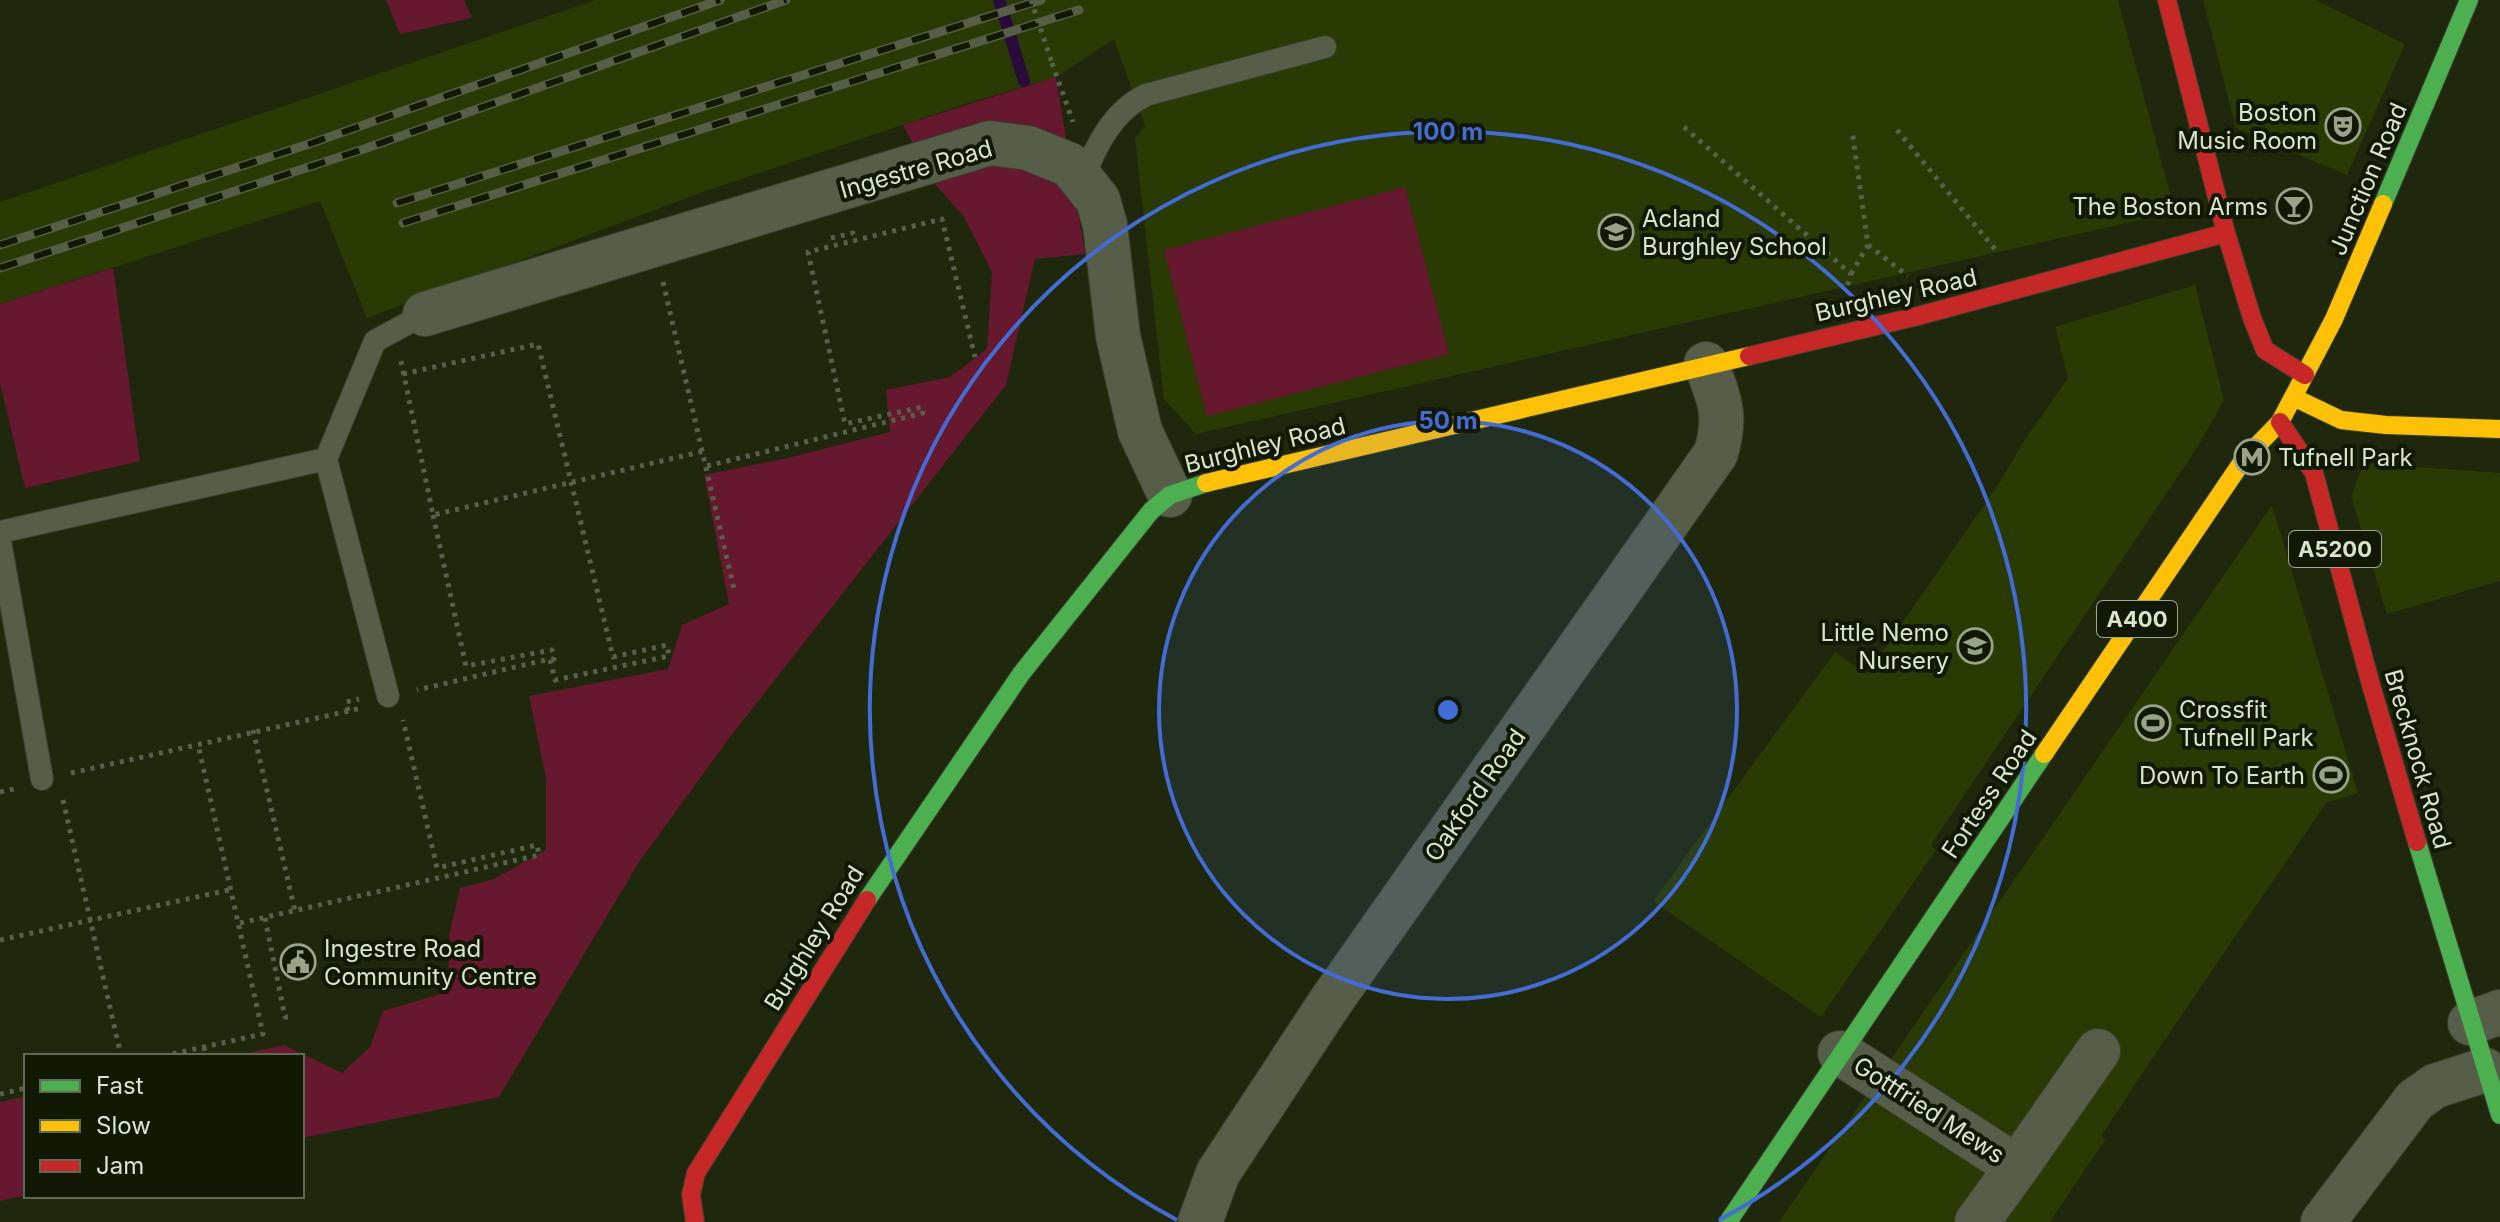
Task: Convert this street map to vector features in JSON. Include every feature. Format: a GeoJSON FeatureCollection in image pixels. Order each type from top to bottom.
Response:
{"type":"FeatureCollection","features":[{"type":"Feature","properties":{"kind":"street"},"geometry":{"type":"LineString","coordinates":[[2167,0],[2226,233],[2252,318],[2265,350],[2305,375]]}},
{"type":"Feature","properties":{"kind":"street","name":"Junction Road"},"geometry":{"type":"LineString","coordinates":[[2305,375],[2346,293],[2469,0]]}},
{"type":"Feature","properties":{"kind":"street","name":"Ingestre Road"},"geometry":{"type":"LineString","coordinates":[[410,322],[990,143],[1028,148],[1070,165],[1098,200],[1105,225],[1118,336],[1140,431],[1170,495]]}},
{"type":"Feature","properties":{"kind":"street","name":"Burghley Road"},"geometry":{"type":"LineString","coordinates":[[695,1222],[691,1195],[696,1173],[837,944],[1021,674],[1151,511],[1170,495],[1196,485],[2008,293],[2226,233]]}},
{"type":"Feature","properties":{"kind":"street","name":"Oakford Road"},"geometry":{"type":"LineString","coordinates":[[1200,1222],[1218,1173],[1329,1004],[1716,453],[1723,429],[1721,403],[1706,364]]}},
{"type":"Feature","properties":{"kind":"street","name":"A400"},"geometry":{"type":"LineString","coordinates":[[2293,397],[2305,375]]}},
{"type":"Feature","properties":{"kind":"street"},"geometry":{"type":"LineString","coordinates":[[2293,397],[2341,420],[2353,422],[2500,429]]}},
{"type":"Feature","properties":{"kind":"street","name":"Fortess Road"},"geometry":{"type":"LineString","coordinates":[[1728,1222],[2244,459],[2280,422],[2293,397]]}},
{"type":"Feature","properties":{"kind":"street","name":"Brecknock Road"},"geometry":{"type":"LineString","coordinates":[[2280,422],[2314,473],[2371,685],[2485,1017],[2485,1070],[2500,1115]]}},
{"type":"Feature","properties":{"kind":"street","name":"Gottfried Mews"},"geometry":{"type":"LineString","coordinates":[[1977,1222],[2098,1051]]}},
{"type":"Feature","properties":{"kind":"street","name":"Gottfried Mews"},"geometry":{"type":"LineString","coordinates":[[1840,1053],[2017,1167]]}},
{"type":"Feature","properties":{"kind":"street"},"geometry":{"type":"LineString","coordinates":[[2323,1222],[2415,1100],[2435,1086],[2485,1070]]}},
{"type":"Feature","properties":{"kind":"lane"},"geometry":{"type":"LineString","coordinates":[[1083,179],[1117,114],[1129,103],[1146,95],[1325,47]]}},
{"type":"Feature","properties":{"kind":"lane"},"geometry":{"type":"LineString","coordinates":[[388,696],[326,459],[375,341],[410,322]]}},
{"type":"Feature","properties":{"kind":"lane"},"geometry":{"type":"LineString","coordinates":[[0,532],[326,459]]}},
{"type":"Feature","properties":{"kind":"lane"},"geometry":{"type":"LineString","coordinates":[[0,541],[42,779]]}},
{"type":"Feature","properties":{"kind":"path"},"geometry":{"type":"LineString","coordinates":[[1031,0],[1056,77]]}},
{"type":"Feature","properties":{"kind":"path"},"geometry":{"type":"LineString","coordinates":[[1684,127],[1851,274]]}},
{"type":"Feature","properties":{"kind":"path"},"geometry":{"type":"LineString","coordinates":[[1852,130],[1868,245],[1845,287],[1854,331]]}},
{"type":"Feature","properties":{"kind":"path"},"geometry":{"type":"LineString","coordinates":[[1897,130],[1998,251],[2008,293]]}},
{"type":"Feature","properties":{"kind":"path"},"geometry":{"type":"LineString","coordinates":[[707,466],[923,413],[922,407],[845,424],[808,252],[942,219],[975,357]]}},
{"type":"Feature","properties":{"kind":"path"},"geometry":{"type":"LineString","coordinates":[[822,240],[853,233],[855,241]]}},
{"type":"Feature","properties":{"kind":"path"},"geometry":{"type":"LineString","coordinates":[[666,296],[734,589]]}},
{"type":"Feature","properties":{"kind":"path"},"geometry":{"type":"LineString","coordinates":[[388,696],[554,659],[552,650],[466,666],[403,374],[410,322]]}},
{"type":"Feature","properties":{"kind":"path"},"geometry":{"type":"LineString","coordinates":[[403,374],[538,344],[613,657],[667,645],[669,656],[555,680],[550,659]]}},
{"type":"Feature","properties":{"kind":"path"},"geometry":{"type":"LineString","coordinates":[[433,515],[704,451]]}},
{"type":"Feature","properties":{"kind":"path"},"geometry":{"type":"LineString","coordinates":[[80,772],[253,730],[348,711],[346,702]]}},
{"type":"Feature","properties":{"kind":"path"},"geometry":{"type":"LineString","coordinates":[[240,923],[539,855],[537,845],[437,868],[402,715]]}},
{"type":"Feature","properties":{"kind":"path"},"geometry":{"type":"LineString","coordinates":[[253,730],[295,911]]}},
{"type":"Feature","properties":{"kind":"path"},"geometry":{"type":"LineString","coordinates":[[172,1054],[263,1034],[233,889],[198,744]]}},
{"type":"Feature","properties":{"kind":"path"},"geometry":{"type":"LineString","coordinates":[[62,795],[121,1054]]}},
{"type":"Feature","properties":{"kind":"path"},"geometry":{"type":"LineString","coordinates":[[0,940],[233,889]]}},
{"type":"Feature","properties":{"kind":"path"},"geometry":{"type":"LineString","coordinates":[[265,918],[285,1017],[293,1017]]}},
{"type":"Feature","properties":{"kind":"path"},"geometry":{"type":"LineString","coordinates":[[204,1047],[206,1054]]}},
{"type":"Feature","properties":{"kind":"path"},"geometry":{"type":"LineString","coordinates":[[0,1094],[24,1088]]}},
{"type":"Feature","properties":{"kind":"shaded area"},"geometry":{"type":"Polygon","coordinates":[[[386,0],[464,0],[472,18],[400,34],[386,0]]]}},
{"type":"Feature","properties":{"kind":"shaded area","name":"Acland Burghley School"},"geometry":{"type":"Polygon","coordinates":[[[596,0],[2118,0],[2175,212],[1196,434],[1164,399],[1135,138],[1145,126],[1114,39],[1056,77],[965,104],[700,193],[367,318],[320,201],[0,304],[0,202],[596,0]]]}},
{"type":"Feature","properties":{"kind":"shaded area"},"geometry":{"type":"Polygon","coordinates":[[[2203,0],[2315,0],[2405,44],[2347,175],[2236,128],[2203,0]]]}},
{"type":"Feature","properties":{"kind":"shaded area"},"geometry":{"type":"Polygon","coordinates":[[[1056,77],[1085,254],[1035,259],[1006,385],[730,737],[639,862],[499,1097],[304,1138],[304,1055],[342,1073],[370,1047],[383,1011],[447,992],[450,931],[460,888],[494,879],[546,850],[546,779],[529,696],[668,669],[682,625],[729,604],[704,475],[890,432],[886,390],[950,377],[987,349],[992,272],[964,217],[934,183],[903,125],[1056,77]]]}},
{"type":"Feature","properties":{"kind":"shaded area"},"geometry":{"type":"Polygon","coordinates":[[[1405,187],[1449,354],[1207,416],[1164,250],[1405,187]]]}},
{"type":"Feature","properties":{"kind":"shaded area"},"geometry":{"type":"Polygon","coordinates":[[[113,268],[140,461],[25,488],[0,383],[0,304],[113,268]]]}},
{"type":"Feature","properties":{"kind":"shaded area"},"geometry":{"type":"Polygon","coordinates":[[[2195,285],[2224,400],[2198,446],[1931,845],[1936,850],[1821,1017],[1653,901],[1835,652],[1866,674],[1887,645],[2068,378],[2055,327],[2195,285]]]}},
{"type":"Feature","properties":{"kind":"shaded area"},"geometry":{"type":"Polygon","coordinates":[[[2364,463],[2500,473],[2500,581],[2387,614],[2351,496],[2364,463]]]}},
{"type":"Feature","properties":{"kind":"shaded area"},"geometry":{"type":"Polygon","coordinates":[[[2272,505],[2358,793],[2326,803],[2145,1069],[2101,1136],[2105,1140],[2050,1222],[1779,1222],[2272,505]]]}},
{"type":"Feature","properties":{"kind":"shaded area"},"geometry":{"type":"Polygon","coordinates":[[[284,1045],[303,1054],[242,1054],[284,1045]]]}},
{"type":"Feature","properties":{"kind":"shaded area"},"geometry":{"type":"Polygon","coordinates":[[[24,1096],[24,1195],[0,1201],[0,1102],[24,1096]]]}},
{"type":"Feature","properties":{"kind":"waterway"},"geometry":{"type":"LineString","coordinates":[[999,0],[1024,81]]}},
{"type":"Feature","properties":{"kind":"railway"},"geometry":{"type":"LineString","coordinates":[[0,245],[312,143],[720,0]]}},
{"type":"Feature","properties":{"kind":"railway"},"geometry":{"type":"LineString","coordinates":[[0,268],[364,149],[786,0]]}},
{"type":"Feature","properties":{"kind":"railway"},"geometry":{"type":"LineString","coordinates":[[397,203],[1041,0]]}},
{"type":"Feature","properties":{"kind":"railway"},"geometry":{"type":"LineString","coordinates":[[403,223],[1079,10]]}},
{"type":"Feature","properties":{"kind":"traffic: fast"},"geometry":{"type":"LineString","coordinates":[[2383,204],[2469,0]]}},
{"type":"Feature","properties":{"kind":"traffic: fast"},"geometry":{"type":"LineString","coordinates":[[867,900],[1021,674],[1151,511],[1170,495],[1206,483]]}},
{"type":"Feature","properties":{"kind":"traffic: fast"},"geometry":{"type":"LineString","coordinates":[[1728,1222],[2044,754]]}},
{"type":"Feature","properties":{"kind":"traffic: fast"},"geometry":{"type":"LineString","coordinates":[[2417,842],[2500,1115]]}},
{"type":"Feature","properties":{"kind":"traffic: slow"},"geometry":{"type":"LineString","coordinates":[[2044,754],[2244,459],[2280,422],[2334,319],[2383,204]]}},
{"type":"Feature","properties":{"kind":"traffic: slow"},"geometry":{"type":"LineString","coordinates":[[1206,483],[1749,356]]}},
{"type":"Feature","properties":{"kind":"traffic: slow"},"geometry":{"type":"LineString","coordinates":[[2293,397],[2341,420],[2386,425],[2500,429]]}},
{"type":"Feature","properties":{"kind":"traffic: jam"},"geometry":{"type":"LineString","coordinates":[[2167,0],[2226,233],[2252,318],[2265,350],[2305,375]]}},
{"type":"Feature","properties":{"kind":"traffic: jam"},"geometry":{"type":"LineString","coordinates":[[1749,356],[1918,316],[2226,233]]}},
{"type":"Feature","properties":{"kind":"traffic: jam"},"geometry":{"type":"LineString","coordinates":[[2280,422],[2314,473],[2417,842]]}},
{"type":"Feature","properties":{"kind":"traffic: jam"},"geometry":{"type":"LineString","coordinates":[[695,1222],[691,1195],[696,1173],[867,900]]}},
{"type":"Feature","properties":{"kind":"place","name":"Boston Music Room"},"geometry":{"type":"Point","coordinates":[2343,126]}},
{"type":"Feature","properties":{"kind":"place","name":"The Boston Arms"},"geometry":{"type":"Point","coordinates":[2294,206]}},
{"type":"Feature","properties":{"kind":"place","name":"Acland Burghley School"},"geometry":{"type":"Point","coordinates":[1616,232]}},
{"type":"Feature","properties":{"kind":"place","name":"Tufnell Park"},"geometry":{"type":"Point","coordinates":[2252,457]}},
{"type":"Feature","properties":{"kind":"place","name":"Little Nemo Nursery"},"geometry":{"type":"Point","coordinates":[1975,646]}},
{"type":"Feature","properties":{"kind":"place","name":"Crossfit Tufnell Park"},"geometry":{"type":"Point","coordinates":[2153,723]}},
{"type":"Feature","properties":{"kind":"place","name":"Down To Earth"},"geometry":{"type":"Point","coordinates":[2331,775]}},
{"type":"Feature","properties":{"kind":"place","name":"Ingestre Road Community Centre"},"geometry":{"type":"Point","coordinates":[298,962]}}]}
